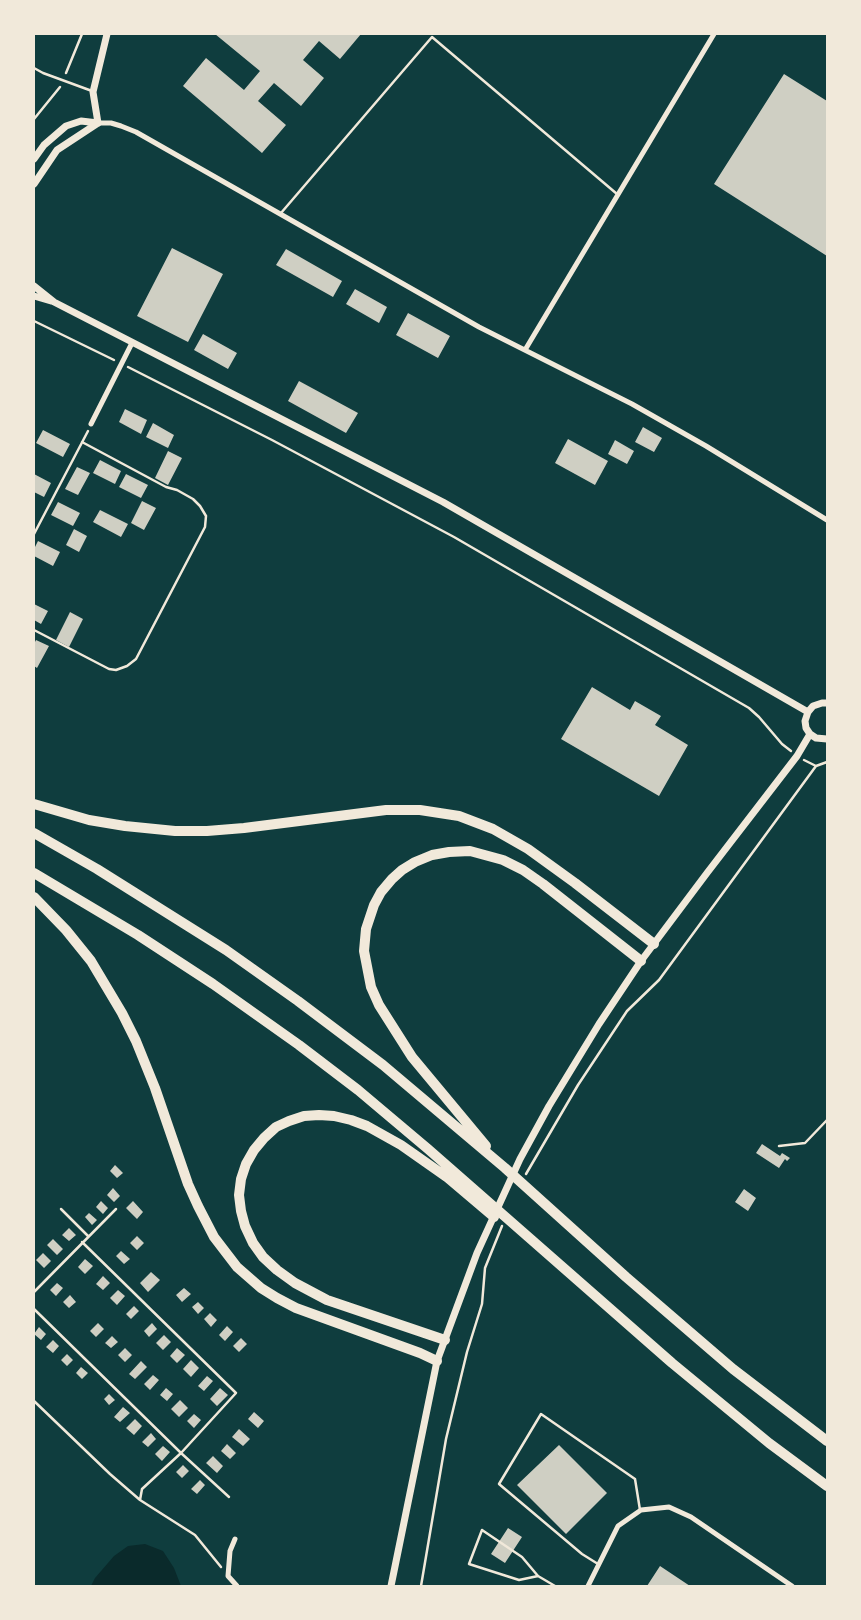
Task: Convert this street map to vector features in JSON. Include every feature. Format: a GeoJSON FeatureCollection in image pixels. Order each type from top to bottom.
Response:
{"type":"FeatureCollection","features":[{"type":"Feature","properties":{"kind":"highway"},"geometry":{"type":"LineString","coordinates":[[34,804],[97,822],[175,831],[207,831],[253,827],[386,810],[420,810],[459,816],[493,829],[528,849],[576,883],[654,944]]}},
{"type":"Feature","properties":{"kind":"highway"},"geometry":{"type":"LineString","coordinates":[[34,833],[98,868],[226,950],[383,1065],[505,1168],[626,1277],[733,1369],[827,1441]]}},
{"type":"Feature","properties":{"kind":"highway"},"geometry":{"type":"LineString","coordinates":[[505,1168],[412,1057],[379,1005],[368,974],[364,951],[366,929],[374,904],[381,892],[402,870],[432,855],[470,851],[486,854],[523,870],[642,961]]}},
{"type":"Feature","properties":{"kind":"highway"},"geometry":{"type":"LineString","coordinates":[[34,873],[138,935],[213,984],[307,1051],[372,1102],[716,1400],[769,1443],[827,1486]]}},
{"type":"Feature","properties":{"kind":"highway"},"geometry":{"type":"LineString","coordinates":[[34,897],[66,930],[91,962],[122,1013],[136,1041],[188,1184],[214,1237],[237,1267],[261,1288],[296,1308],[420,1353],[437,1361]]}},
{"type":"Feature","properties":{"kind":"highway"},"geometry":{"type":"LineString","coordinates":[[445,1340],[327,1300],[295,1284],[263,1257],[245,1226],[239,1195],[240,1179],[254,1150],[276,1127],[304,1116],[319,1115],[342,1118],[367,1126],[421,1158],[515,1234],[570,1275]]}},
{"type":"Feature","properties":{"kind":"street"},"geometry":{"type":"LineString","coordinates":[[98,123],[94,92],[107,34]]}},
{"type":"Feature","properties":{"kind":"street"},"geometry":{"type":"LineString","coordinates":[[525,350],[714,34]]}},
{"type":"Feature","properties":{"kind":"street"},"geometry":{"type":"LineString","coordinates":[[34,159],[44,145],[66,126],[80,120],[111,123],[136,132],[479,327],[632,404],[706,446],[827,520]]}},
{"type":"Feature","properties":{"kind":"street"},"geometry":{"type":"LineString","coordinates":[[34,184],[57,150],[98,123]]}},
{"type":"Feature","properties":{"kind":"street"},"geometry":{"type":"LineString","coordinates":[[34,286],[54,302],[443,502],[808,712]]}},
{"type":"Feature","properties":{"kind":"street"},"geometry":{"type":"LineString","coordinates":[[34,296],[54,302]]}},
{"type":"Feature","properties":{"kind":"street"},"geometry":{"type":"LineString","coordinates":[[91,424],[132,343]]}},
{"type":"Feature","properties":{"kind":"street"},"geometry":{"type":"LineString","coordinates":[[827,703],[819,703],[813,706],[808,712],[805,721],[806,728],[810,734],[816,738],[827,739]]}},
{"type":"Feature","properties":{"kind":"street"},"geometry":{"type":"LineString","coordinates":[[391,1586],[437,1361],[477,1254],[509,1182],[539,1124],[599,1024],[654,944],[797,756],[810,734]]}},
{"type":"Feature","properties":{"kind":"street"},"geometry":{"type":"LineString","coordinates":[[588,1586],[618,1526],[641,1510],[669,1507],[691,1518],[792,1586]]}},
{"type":"Feature","properties":{"kind":"street"},"geometry":{"type":"LineString","coordinates":[[235,1540],[230,1551],[228,1576],[237,1586]]}},
{"type":"Feature","properties":{"kind":"lane"},"geometry":{"type":"LineString","coordinates":[[280,215],[432,37],[618,194]]}},
{"type":"Feature","properties":{"kind":"lane"},"geometry":{"type":"LineString","coordinates":[[34,68],[94,92]]}},
{"type":"Feature","properties":{"kind":"lane"},"geometry":{"type":"LineString","coordinates":[[598,1564],[582,1554],[499,1484],[541,1414],[635,1479],[641,1510]]}},
{"type":"Feature","properties":{"kind":"lane"},"geometry":{"type":"LineString","coordinates":[[538,1576],[520,1580],[469,1564],[482,1530],[522,1557],[538,1576],[555,1586]]}},
{"type":"Feature","properties":{"kind":"path"},"geometry":{"type":"LineString","coordinates":[[34,119],[58,90],[82,34]]}},
{"type":"Feature","properties":{"kind":"path"},"geometry":{"type":"LineString","coordinates":[[34,321],[272,440],[454,537],[733,698],[754,712],[782,744],[797,756],[816,766]]}},
{"type":"Feature","properties":{"kind":"path"},"geometry":{"type":"LineString","coordinates":[[34,534],[91,424]]}},
{"type":"Feature","properties":{"kind":"path"},"geometry":{"type":"LineString","coordinates":[[34,630],[109,669],[116,670],[127,666],[136,659],[205,527],[206,516],[193,499],[177,490],[166,487],[82,442]]}},
{"type":"Feature","properties":{"kind":"path"},"geometry":{"type":"LineString","coordinates":[[549,1133],[627,1011],[659,980],[816,766],[827,762]]}},
{"type":"Feature","properties":{"kind":"path"},"geometry":{"type":"LineString","coordinates":[[778,1146],[805,1143],[827,1120]]}},
{"type":"Feature","properties":{"kind":"path"},"geometry":{"type":"LineString","coordinates":[[61,1209],[88,1236]]}},
{"type":"Feature","properties":{"kind":"path"},"geometry":{"type":"LineString","coordinates":[[34,1292],[116,1209]]}},
{"type":"Feature","properties":{"kind":"path"},"geometry":{"type":"LineString","coordinates":[[82,1242],[236,1393],[181,1453],[142,1489],[140,1500]]}},
{"type":"Feature","properties":{"kind":"path"},"geometry":{"type":"LineString","coordinates":[[422,1586],[448,1429],[467,1352],[482,1304],[485,1268],[493,1247]]}},
{"type":"Feature","properties":{"kind":"path"},"geometry":{"type":"LineString","coordinates":[[34,1309],[228,1497]]}},
{"type":"Feature","properties":{"kind":"path"},"geometry":{"type":"LineString","coordinates":[[34,1401],[140,1500],[195,1535],[228,1576]]}},
{"type":"Feature","properties":{"kind":"water"},"geometry":{"type":"Polygon","coordinates":[[[145,1544],[163,1551],[174,1568],[181,1586],[91,1586],[95,1578],[114,1556],[128,1546],[145,1544]]]}},
{"type":"Feature","properties":{"kind":"building"},"geometry":{"type":"Polygon","coordinates":[[[215,34],[361,34],[340,59],[319,41],[303,60],[324,78],[301,106],[274,83],[258,101],[286,125],[262,153],[183,86],[206,58],[244,90],[260,71],[215,34]]]}},
{"type":"Feature","properties":{"kind":"building"},"geometry":{"type":"Polygon","coordinates":[[[784,74],[827,101],[827,256],[714,184],[784,74]]]}},
{"type":"Feature","properties":{"kind":"building"},"geometry":{"type":"Polygon","coordinates":[[[172,248],[223,274],[188,342],[137,316],[172,248]]]}},
{"type":"Feature","properties":{"kind":"building"},"geometry":{"type":"Polygon","coordinates":[[[286,249],[342,281],[333,297],[276,265],[286,249]]]}},
{"type":"Feature","properties":{"kind":"building"},"geometry":{"type":"Polygon","coordinates":[[[355,289],[387,307],[379,323],[346,304],[355,289]]]}},
{"type":"Feature","properties":{"kind":"building"},"geometry":{"type":"Polygon","coordinates":[[[408,313],[450,336],[438,358],[396,335],[408,313]]]}},
{"type":"Feature","properties":{"kind":"building"},"geometry":{"type":"Polygon","coordinates":[[[203,334],[237,353],[228,369],[194,350],[203,334]]]}},
{"type":"Feature","properties":{"kind":"building"},"geometry":{"type":"Polygon","coordinates":[[[299,381],[358,413],[346,433],[288,401],[299,381]]]}},
{"type":"Feature","properties":{"kind":"building"},"geometry":{"type":"Polygon","coordinates":[[[125,409],[147,420],[141,434],[119,422],[125,409]]]}},
{"type":"Feature","properties":{"kind":"building"},"geometry":{"type":"Polygon","coordinates":[[[153,423],[174,435],[168,448],[146,437],[153,423]]]}},
{"type":"Feature","properties":{"kind":"building"},"geometry":{"type":"Polygon","coordinates":[[[643,427],[662,438],[654,452],[635,442],[643,427]]]}},
{"type":"Feature","properties":{"kind":"building"},"geometry":{"type":"Polygon","coordinates":[[[43,430],[70,444],[63,457],[36,443],[43,430]]]}},
{"type":"Feature","properties":{"kind":"building"},"geometry":{"type":"Polygon","coordinates":[[[568,439],[608,461],[595,485],[555,463],[568,439]]]}},
{"type":"Feature","properties":{"kind":"building"},"geometry":{"type":"Polygon","coordinates":[[[615,440],[634,451],[627,464],[608,454],[615,440]]]}},
{"type":"Feature","properties":{"kind":"building"},"geometry":{"type":"Polygon","coordinates":[[[168,451],[182,458],[168,485],[155,478],[168,451]]]}},
{"type":"Feature","properties":{"kind":"building"},"geometry":{"type":"Polygon","coordinates":[[[100,460],[121,471],[115,484],[93,473],[100,460]]]}},
{"type":"Feature","properties":{"kind":"building"},"geometry":{"type":"Polygon","coordinates":[[[77,467],[90,473],[78,495],[65,489],[77,467]]]}},
{"type":"Feature","properties":{"kind":"building"},"geometry":{"type":"Polygon","coordinates":[[[34,474],[51,483],[44,497],[34,492],[34,474]]]}},
{"type":"Feature","properties":{"kind":"building"},"geometry":{"type":"Polygon","coordinates":[[[126,474],[148,485],[141,498],[119,487],[126,474]]]}},
{"type":"Feature","properties":{"kind":"building"},"geometry":{"type":"Polygon","coordinates":[[[142,501],[156,508],[144,530],[131,523],[142,501]]]}},
{"type":"Feature","properties":{"kind":"building"},"geometry":{"type":"Polygon","coordinates":[[[58,502],[80,513],[73,526],[51,515],[58,502]]]}},
{"type":"Feature","properties":{"kind":"building"},"geometry":{"type":"Polygon","coordinates":[[[100,510],[128,524],[121,537],[93,522],[100,510]]]}},
{"type":"Feature","properties":{"kind":"building"},"geometry":{"type":"Polygon","coordinates":[[[74,529],[87,536],[79,552],[66,545],[74,529]]]}},
{"type":"Feature","properties":{"kind":"building"},"geometry":{"type":"Polygon","coordinates":[[[38,541],[60,552],[53,566],[34,556],[34,549],[38,541]]]}},
{"type":"Feature","properties":{"kind":"building"},"geometry":{"type":"Polygon","coordinates":[[[34,604],[48,611],[41,624],[34,620],[34,604]]]}},
{"type":"Feature","properties":{"kind":"building"},"geometry":{"type":"Polygon","coordinates":[[[70,612],[83,619],[69,647],[56,640],[70,612]]]}},
{"type":"Feature","properties":{"kind":"building"},"geometry":{"type":"Polygon","coordinates":[[[36,640],[49,646],[37,668],[34,666],[34,644],[36,640]]]}},
{"type":"Feature","properties":{"kind":"building"},"geometry":{"type":"Polygon","coordinates":[[[592,687],[630,710],[635,701],[661,716],[655,725],[688,745],[659,796],[561,739],[592,687]]]}},
{"type":"Feature","properties":{"kind":"building"},"geometry":{"type":"Polygon","coordinates":[[[762,1144],[780,1156],[782,1153],[790,1158],[787,1161],[785,1159],[779,1168],[756,1153],[762,1144]]]}},
{"type":"Feature","properties":{"kind":"building"},"geometry":{"type":"Polygon","coordinates":[[[115,1165],[123,1173],[117,1178],[110,1171],[115,1165]]]}},
{"type":"Feature","properties":{"kind":"building"},"geometry":{"type":"Polygon","coordinates":[[[113,1188],[120,1196],[114,1202],[107,1195],[113,1188]]]}},
{"type":"Feature","properties":{"kind":"building"},"geometry":{"type":"Polygon","coordinates":[[[744,1189],[756,1198],[748,1211],[735,1202],[744,1189]]]}},
{"type":"Feature","properties":{"kind":"building"},"geometry":{"type":"Polygon","coordinates":[[[101,1201],[108,1208],[103,1214],[96,1207],[101,1201]]]}},
{"type":"Feature","properties":{"kind":"building"},"geometry":{"type":"Polygon","coordinates":[[[133,1201],[143,1212],[137,1219],[126,1208],[133,1201]]]}},
{"type":"Feature","properties":{"kind":"building"},"geometry":{"type":"Polygon","coordinates":[[[89,1213],[97,1220],[92,1225],[85,1217],[89,1213]]]}},
{"type":"Feature","properties":{"kind":"building"},"geometry":{"type":"Polygon","coordinates":[[[69,1228],[76,1235],[69,1241],[62,1235],[69,1228]]]}},
{"type":"Feature","properties":{"kind":"building"},"geometry":{"type":"Polygon","coordinates":[[[137,1236],[144,1243],[137,1250],[130,1243],[137,1236]]]}},
{"type":"Feature","properties":{"kind":"building"},"geometry":{"type":"Polygon","coordinates":[[[53,1239],[63,1249],[57,1255],[47,1245],[53,1239]]]}},
{"type":"Feature","properties":{"kind":"building"},"geometry":{"type":"Polygon","coordinates":[[[121,1251],[130,1259],[124,1264],[116,1256],[121,1251]]]}},
{"type":"Feature","properties":{"kind":"building"},"geometry":{"type":"Polygon","coordinates":[[[43,1253],[51,1261],[44,1268],[36,1260],[43,1253]]]}},
{"type":"Feature","properties":{"kind":"building"},"geometry":{"type":"Polygon","coordinates":[[[85,1259],[93,1266],[85,1274],[78,1267],[85,1259]]]}},
{"type":"Feature","properties":{"kind":"building"},"geometry":{"type":"Polygon","coordinates":[[[151,1272],[160,1280],[148,1292],[140,1283],[151,1272]]]}},
{"type":"Feature","properties":{"kind":"building"},"geometry":{"type":"Polygon","coordinates":[[[103,1276],[110,1283],[103,1290],[96,1284],[103,1276]]]}},
{"type":"Feature","properties":{"kind":"building"},"geometry":{"type":"Polygon","coordinates":[[[57,1283],[63,1288],[56,1296],[50,1290],[57,1283]]]}},
{"type":"Feature","properties":{"kind":"building"},"geometry":{"type":"Polygon","coordinates":[[[184,1288],[191,1294],[182,1302],[176,1295],[184,1288]]]}},
{"type":"Feature","properties":{"kind":"building"},"geometry":{"type":"Polygon","coordinates":[[[118,1290],[125,1296],[117,1305],[110,1298],[118,1290]]]}},
{"type":"Feature","properties":{"kind":"building"},"geometry":{"type":"Polygon","coordinates":[[[70,1295],[76,1302],[69,1308],[63,1302],[70,1295]]]}},
{"type":"Feature","properties":{"kind":"building"},"geometry":{"type":"Polygon","coordinates":[[[198,1302],[204,1308],[198,1314],[192,1307],[198,1302]]]}},
{"type":"Feature","properties":{"kind":"building"},"geometry":{"type":"Polygon","coordinates":[[[134,1306],[139,1311],[131,1319],[126,1314],[134,1306]]]}},
{"type":"Feature","properties":{"kind":"building"},"geometry":{"type":"Polygon","coordinates":[[[210,1313],[217,1320],[211,1327],[204,1319],[210,1313]]]}},
{"type":"Feature","properties":{"kind":"building"},"geometry":{"type":"Polygon","coordinates":[[[98,1323],[104,1329],[96,1337],[90,1331],[98,1323]]]}},
{"type":"Feature","properties":{"kind":"building"},"geometry":{"type":"Polygon","coordinates":[[[152,1323],[157,1329],[149,1337],[144,1331],[152,1323]]]}},
{"type":"Feature","properties":{"kind":"building"},"geometry":{"type":"Polygon","coordinates":[[[227,1326],[233,1332],[225,1341],[219,1335],[227,1326]]]}},
{"type":"Feature","properties":{"kind":"building"},"geometry":{"type":"Polygon","coordinates":[[[39,1327],[46,1334],[41,1340],[34,1334],[39,1327]]]}},
{"type":"Feature","properties":{"kind":"building"},"geometry":{"type":"Polygon","coordinates":[[[164,1335],[171,1342],[163,1350],[156,1343],[164,1335]]]}},
{"type":"Feature","properties":{"kind":"building"},"geometry":{"type":"Polygon","coordinates":[[[112,1336],[118,1342],[111,1348],[105,1343],[112,1336]]]}},
{"type":"Feature","properties":{"kind":"building"},"geometry":{"type":"Polygon","coordinates":[[[241,1338],[247,1344],[239,1352],[233,1346],[241,1338]]]}},
{"type":"Feature","properties":{"kind":"building"},"geometry":{"type":"Polygon","coordinates":[[[53,1340],[59,1346],[53,1353],[46,1347],[53,1340]]]}},
{"type":"Feature","properties":{"kind":"building"},"geometry":{"type":"Polygon","coordinates":[[[125,1348],[132,1355],[125,1362],[118,1355],[125,1348]]]}},
{"type":"Feature","properties":{"kind":"building"},"geometry":{"type":"Polygon","coordinates":[[[177,1348],[185,1355],[177,1363],[170,1356],[177,1348]]]}},
{"type":"Feature","properties":{"kind":"building"},"geometry":{"type":"Polygon","coordinates":[[[67,1354],[73,1360],[67,1366],[61,1360],[67,1354]]]}},
{"type":"Feature","properties":{"kind":"building"},"geometry":{"type":"Polygon","coordinates":[[[191,1360],[199,1368],[191,1377],[183,1369],[191,1360]]]}},
{"type":"Feature","properties":{"kind":"building"},"geometry":{"type":"Polygon","coordinates":[[[141,1361],[147,1367],[135,1379],[129,1374],[141,1361]]]}},
{"type":"Feature","properties":{"kind":"building"},"geometry":{"type":"Polygon","coordinates":[[[81,1367],[88,1373],[82,1379],[76,1373],[81,1367]]]}},
{"type":"Feature","properties":{"kind":"building"},"geometry":{"type":"Polygon","coordinates":[[[153,1375],[159,1380],[150,1390],[144,1384],[153,1375]]]}},
{"type":"Feature","properties":{"kind":"building"},"geometry":{"type":"Polygon","coordinates":[[[207,1376],[213,1381],[204,1391],[198,1386],[207,1376]]]}},
{"type":"Feature","properties":{"kind":"building"},"geometry":{"type":"Polygon","coordinates":[[[166,1388],[173,1394],[167,1401],[160,1395],[166,1388]]]}},
{"type":"Feature","properties":{"kind":"building"},"geometry":{"type":"Polygon","coordinates":[[[220,1388],[228,1395],[217,1406],[210,1399],[220,1388]]]}},
{"type":"Feature","properties":{"kind":"building"},"geometry":{"type":"Polygon","coordinates":[[[109,1394],[115,1400],[109,1405],[104,1399],[109,1394]]]}},
{"type":"Feature","properties":{"kind":"building"},"geometry":{"type":"Polygon","coordinates":[[[180,1400],[188,1408],[179,1417],[171,1409],[180,1400]]]}},
{"type":"Feature","properties":{"kind":"building"},"geometry":{"type":"Polygon","coordinates":[[[123,1407],[130,1413],[120,1422],[114,1417],[123,1407]]]}},
{"type":"Feature","properties":{"kind":"building"},"geometry":{"type":"Polygon","coordinates":[[[254,1412],[264,1421],[258,1428],[248,1419],[254,1412]]]}},
{"type":"Feature","properties":{"kind":"building"},"geometry":{"type":"Polygon","coordinates":[[[194,1414],[201,1420],[194,1428],[187,1421],[194,1414]]]}},
{"type":"Feature","properties":{"kind":"building"},"geometry":{"type":"Polygon","coordinates":[[[135,1419],[142,1426],[134,1435],[126,1428],[135,1419]]]}},
{"type":"Feature","properties":{"kind":"building"},"geometry":{"type":"Polygon","coordinates":[[[239,1429],[250,1439],[243,1446],[232,1437],[239,1429]]]}},
{"type":"Feature","properties":{"kind":"building"},"geometry":{"type":"Polygon","coordinates":[[[151,1433],[156,1439],[148,1447],[142,1442],[151,1433]]]}},
{"type":"Feature","properties":{"kind":"building"},"geometry":{"type":"Polygon","coordinates":[[[227,1444],[236,1453],[230,1459],[221,1451],[227,1444]]]}},
{"type":"Feature","properties":{"kind":"building"},"geometry":{"type":"Polygon","coordinates":[[[559,1445],[607,1493],[566,1534],[517,1485],[559,1445]]]}},
{"type":"Feature","properties":{"kind":"building"},"geometry":{"type":"Polygon","coordinates":[[[163,1446],[170,1452],[162,1461],[155,1454],[163,1446]]]}},
{"type":"Feature","properties":{"kind":"building"},"geometry":{"type":"Polygon","coordinates":[[[213,1456],[223,1466],[217,1473],[206,1463],[213,1456]]]}},
{"type":"Feature","properties":{"kind":"building"},"geometry":{"type":"Polygon","coordinates":[[[183,1465],[189,1471],[182,1478],[176,1472],[183,1465]]]}},
{"type":"Feature","properties":{"kind":"building"},"geometry":{"type":"Polygon","coordinates":[[[200,1480],[205,1485],[197,1494],[191,1489],[200,1480]]]}},
{"type":"Feature","properties":{"kind":"building"},"geometry":{"type":"Polygon","coordinates":[[[508,1528],[522,1537],[505,1563],[491,1554],[508,1528]]]}},
{"type":"Feature","properties":{"kind":"building"},"geometry":{"type":"Polygon","coordinates":[[[660,1566],[690,1586],[647,1586],[660,1566]]]}}]}
